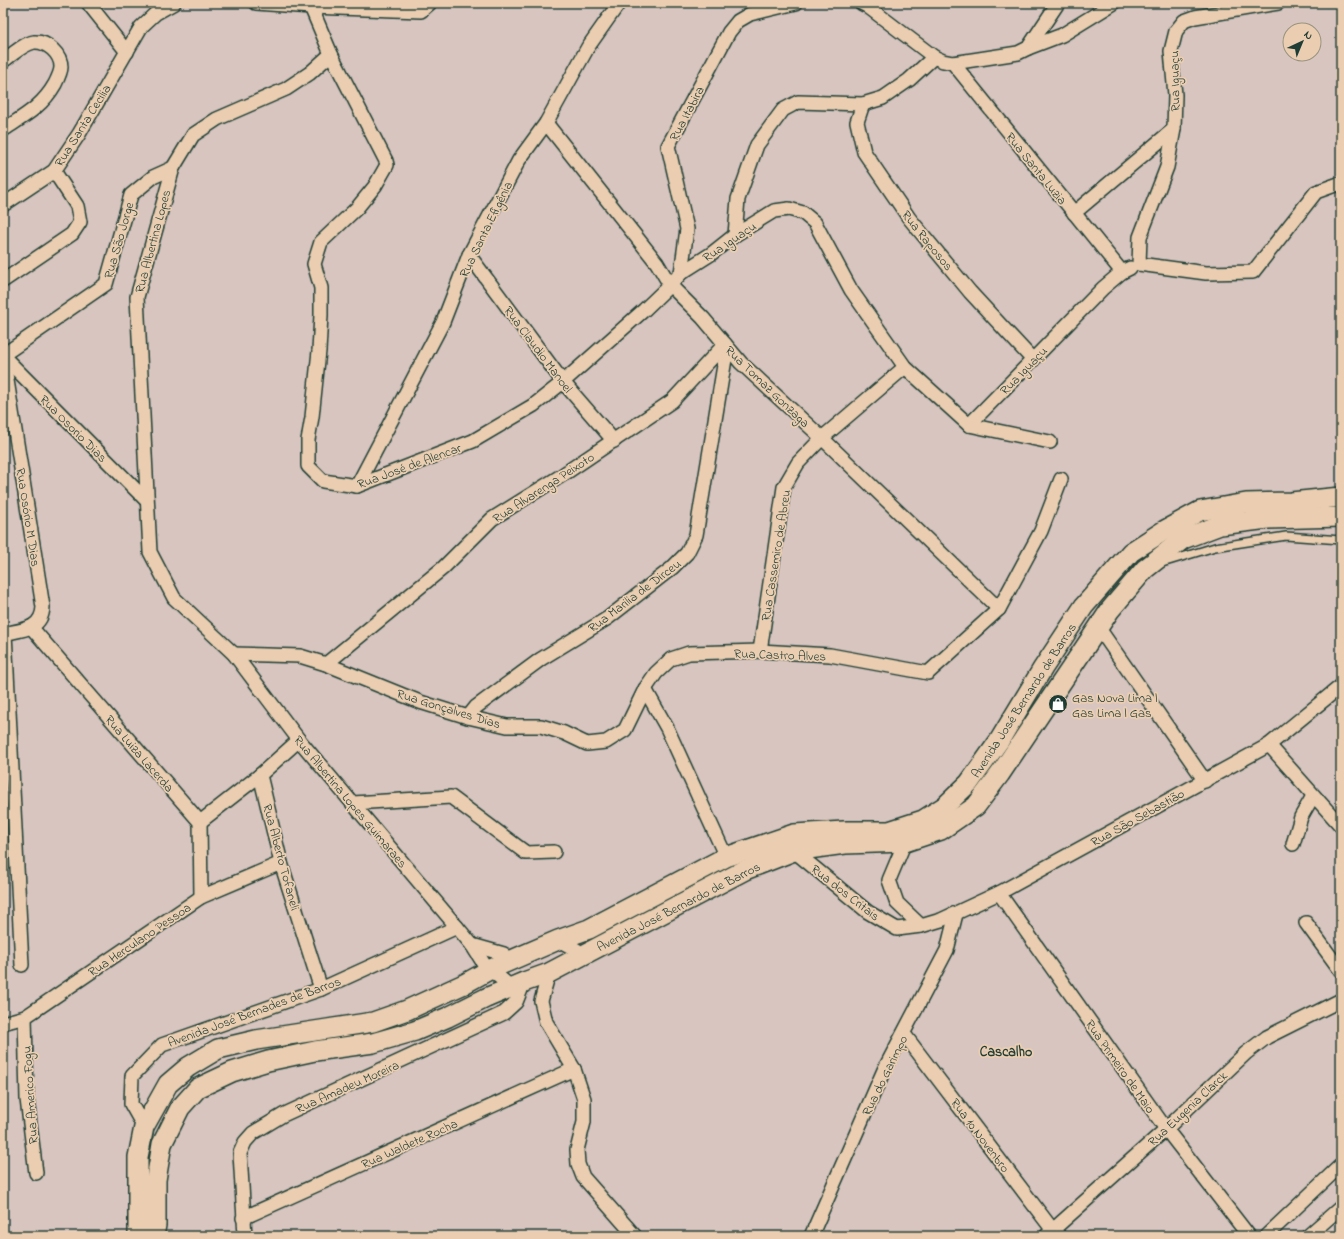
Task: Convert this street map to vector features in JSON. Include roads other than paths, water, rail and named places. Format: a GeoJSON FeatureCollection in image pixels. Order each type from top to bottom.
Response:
{"type":"FeatureCollection","features":[{"type":"Feature","properties":{"kind":"main road","name":"Avenida José Bernardo de Barros"},"geometry":{"type":"LineString","coordinates":[[138,1236],[138,1157],[144,1127],[168,1084],[188,1066],[218,1050],[256,1040],[373,1022],[408,1010],[558,940],[589,929],[726,857],[794,834],[889,831],[923,820],[945,806],[969,783],[998,741],[1043,668],[1084,606],[1131,552],[1165,530],[1200,511],[1246,503],[1291,502],[1341,497]]}},
{"type":"Feature","properties":{"kind":"main road","name":"Avenida José Bernardo de Barros"},"geometry":{"type":"LineString","coordinates":[[154,1236],[156,1225],[156,1180],[162,1144],[180,1108],[198,1088],[232,1072],[268,1061],[315,1051],[373,1043],[414,1031],[448,1017],[486,998],[549,973],[745,870],[794,851],[845,844],[905,842],[941,830],[976,806],[1000,774],[1110,610],[1145,569],[1183,539],[1220,525],[1268,519],[1341,517]]}},
{"type":"Feature","properties":{"kind":"street"},"geometry":{"type":"LineString","coordinates":[[88,3],[127,52]]}},
{"type":"Feature","properties":{"kind":"street","name":"Rua Santa Cecilia"},"geometry":{"type":"LineString","coordinates":[[3,205],[54,171],[79,134],[141,27],[156,13],[174,3]]}},
{"type":"Feature","properties":{"kind":"street"},"geometry":{"type":"LineString","coordinates":[[256,3],[421,11],[430,3]]}},
{"type":"Feature","properties":{"kind":"street","name":"Rua Santa Efigênia"},"geometry":{"type":"LineString","coordinates":[[357,486],[443,322],[469,255],[519,160],[546,123],[588,46],[619,3]]}},
{"type":"Feature","properties":{"kind":"street","name":"Rua Itabira"},"geometry":{"type":"LineString","coordinates":[[681,273],[687,228],[668,146],[729,32],[738,21],[750,14],[796,3]]}},
{"type":"Feature","properties":{"kind":"street"},"geometry":{"type":"LineString","coordinates":[[861,3],[934,57],[943,62],[953,63],[1018,53],[1062,35],[1114,3]]}},
{"type":"Feature","properties":{"kind":"street"},"geometry":{"type":"LineString","coordinates":[[1028,48],[1058,3]]}},
{"type":"Feature","properties":{"kind":"street","name":"Rua Iguaçu"},"geometry":{"type":"LineString","coordinates":[[670,285],[681,273],[711,254],[735,235],[774,212],[789,209],[803,213],[815,223],[851,290],[905,367],[969,425],[1103,288],[1122,272],[1139,264],[1140,238],[1167,167],[1174,129],[1175,95],[1172,51],[1176,31],[1184,21],[1195,17],[1254,5],[1278,3]]}},
{"type":"Feature","properties":{"kind":"street"},"geometry":{"type":"LineString","coordinates":[[310,5],[331,54]]}},
{"type":"Feature","properties":{"kind":"street"},"geometry":{"type":"LineString","coordinates":[[3,61],[27,44],[36,42],[45,44],[57,54],[62,67],[55,84],[40,106],[3,130]]}},
{"type":"Feature","properties":{"kind":"street","name":"Rua José de Alencar"},"geometry":{"type":"LineString","coordinates":[[331,54],[387,165],[375,186],[357,208],[321,242],[314,264],[321,288],[320,351],[308,440],[308,466],[323,481],[357,486],[473,442],[534,405],[563,382],[670,285]]}},
{"type":"Feature","properties":{"kind":"street","name":"Rua Albertina Lopes"},"geometry":{"type":"LineString","coordinates":[[234,654],[174,598],[150,552],[136,298],[173,168],[193,135],[217,119],[286,89],[310,73],[331,54]]}},
{"type":"Feature","properties":{"kind":"street"},"geometry":{"type":"LineString","coordinates":[[735,235],[738,199],[757,145],[783,110],[798,102],[863,104],[882,98],[909,80],[934,57]]}},
{"type":"Feature","properties":{"kind":"street","name":"Rua Santa Luzia"},"geometry":{"type":"LineString","coordinates":[[953,63],[1122,272]]}},
{"type":"Feature","properties":{"kind":"street","name":"Rua Raposos"},"geometry":{"type":"LineString","coordinates":[[863,104],[857,122],[864,152],[909,218],[970,292],[1033,360]]}},
{"type":"Feature","properties":{"kind":"street","name":"Rua Tomaz Gonzaga"},"geometry":{"type":"LineString","coordinates":[[546,123],[657,263],[670,285],[703,318],[741,363],[822,438],[999,609]]}},
{"type":"Feature","properties":{"kind":"street"},"geometry":{"type":"LineString","coordinates":[[1074,213],[1174,129]]}},
{"type":"Feature","properties":{"kind":"street","name":"Rua São Jorge"},"geometry":{"type":"LineString","coordinates":[[3,355],[106,284],[131,195],[153,177],[173,168]]}},
{"type":"Feature","properties":{"kind":"street"},"geometry":{"type":"LineString","coordinates":[[3,281],[72,234],[80,222],[78,206],[54,171]]}},
{"type":"Feature","properties":{"kind":"street"},"geometry":{"type":"LineString","coordinates":[[1139,264],[1206,273],[1253,272],[1316,192],[1341,184]]}},
{"type":"Feature","properties":{"kind":"street","name":"Rua Claudio Manoel"},"geometry":{"type":"LineString","coordinates":[[469,255],[563,382],[614,440]]}},
{"type":"Feature","properties":{"kind":"street","name":"Rua Alvarenga Peixoto"},"geometry":{"type":"LineString","coordinates":[[326,664],[443,568],[492,519],[564,474],[672,401],[726,346]]}},
{"type":"Feature","properties":{"kind":"street","name":"Rua Marilia de Dirceu"},"geometry":{"type":"LineString","coordinates":[[468,717],[476,707],[541,659],[608,618],[672,568],[687,553],[696,535],[726,346]]}},
{"type":"Feature","properties":{"kind":"street","name":"Rua Osorio Dias"},"geometry":{"type":"LineString","coordinates":[[3,355],[146,500]]}},
{"type":"Feature","properties":{"kind":"street","name":"Rua Osório M Dias"},"geometry":{"type":"LineString","coordinates":[[3,355],[43,607],[43,616],[39,622],[31,627]]}},
{"type":"Feature","properties":{"kind":"street","name":"Rua Cassemiro de Abreu"},"geometry":{"type":"LineString","coordinates":[[760,651],[784,487],[798,463],[822,438],[905,367]]}},
{"type":"Feature","properties":{"kind":"street"},"geometry":{"type":"LineString","coordinates":[[969,425],[1050,442]]}},
{"type":"Feature","properties":{"kind":"street"},"geometry":{"type":"LineString","coordinates":[[999,609],[1041,531],[1061,479]]}},
{"type":"Feature","properties":{"kind":"street","name":"Rua Castro Alves"},"geometry":{"type":"LineString","coordinates":[[645,689],[656,673],[671,659],[689,653],[760,651],[830,655],[928,673],[999,609]]}},
{"type":"Feature","properties":{"kind":"street"},"geometry":{"type":"LineString","coordinates":[[22,965],[4,633],[31,627]]}},
{"type":"Feature","properties":{"kind":"street","name":"Rua Luiza Lacerda"},"geometry":{"type":"LineString","coordinates":[[31,627],[200,822]]}},
{"type":"Feature","properties":{"kind":"street"},"geometry":{"type":"LineString","coordinates":[[1098,627],[1205,781]]}},
{"type":"Feature","properties":{"kind":"street","name":"Rua Gonçalves Dias"},"geometry":{"type":"LineString","coordinates":[[234,654],[300,656],[326,664],[420,702],[468,717],[507,726],[541,726],[587,744],[606,742],[625,730],[645,689]]}},
{"type":"Feature","properties":{"kind":"street","name":"Rua Albertina Lopes Guimaraes"},"geometry":{"type":"LineString","coordinates":[[234,654],[299,740],[457,926],[472,945],[484,964],[491,970],[518,985]]}},
{"type":"Feature","properties":{"kind":"street","name":"Rua São Sebastião"},"geometry":{"type":"LineString","coordinates":[[921,926],[956,914],[999,893],[1269,745],[1341,686]]}},
{"type":"Feature","properties":{"kind":"street"},"geometry":{"type":"LineString","coordinates":[[645,689],[667,728],[726,857]]}},
{"type":"Feature","properties":{"kind":"street"},"geometry":{"type":"LineString","coordinates":[[201,897],[200,822],[260,775],[299,740]]}},
{"type":"Feature","properties":{"kind":"street"},"geometry":{"type":"LineString","coordinates":[[1269,745],[1341,826]]}},
{"type":"Feature","properties":{"kind":"street","name":"Rua Alberto Tofaneli"},"geometry":{"type":"LineString","coordinates":[[260,775],[281,863],[321,989]]}},
{"type":"Feature","properties":{"kind":"street"},"geometry":{"type":"LineString","coordinates":[[1293,844],[1301,817],[1314,796]]}},
{"type":"Feature","properties":{"kind":"street"},"geometry":{"type":"LineString","coordinates":[[353,803],[451,797],[526,853],[554,852]]}},
{"type":"Feature","properties":{"kind":"street","name":"Rua dos Critais"},"geometry":{"type":"LineString","coordinates":[[905,842],[889,880],[897,903],[921,926]]}},
{"type":"Feature","properties":{"kind":"street","name":"Rua dos Critais"},"geometry":{"type":"LineString","coordinates":[[794,851],[868,912],[896,929],[921,926]]}},
{"type":"Feature","properties":{"kind":"street","name":"Rua Herculano Pessoa"},"geometry":{"type":"LineString","coordinates":[[3,1023],[25,1017],[201,897],[281,863]]}},
{"type":"Feature","properties":{"kind":"street","name":"Rua Primeiro de Maio"},"geometry":{"type":"LineString","coordinates":[[999,893],[1166,1129],[1249,1236]]}},
{"type":"Feature","properties":{"kind":"street","name":"Rua do Garimpo"},"geometry":{"type":"LineString","coordinates":[[811,1236],[884,1070],[947,950],[956,914]]}},
{"type":"Feature","properties":{"kind":"street"},"geometry":{"type":"LineString","coordinates":[[1306,923],[1341,971]]}},
{"type":"Feature","properties":{"kind":"street","name":"Avenida José Bernades de Barros"},"geometry":{"type":"LineString","coordinates":[[144,1127],[131,1104],[132,1076],[162,1045],[321,989],[457,926]]}},
{"type":"Feature","properties":{"kind":"street"},"geometry":{"type":"LineString","coordinates":[[558,940],[577,950],[581,956]]}},
{"type":"Feature","properties":{"kind":"street","name":"Avenida José Bernardo de Barros"},"geometry":{"type":"LineString","coordinates":[[491,970],[496,960],[504,954],[558,940]]}},
{"type":"Feature","properties":{"kind":"street"},"geometry":{"type":"LineString","coordinates":[[472,945],[504,954]]}},
{"type":"Feature","properties":{"kind":"street"},"geometry":{"type":"LineString","coordinates":[[549,973],[541,1001],[546,1022],[574,1069],[584,1099],[584,1122],[577,1150],[578,1164],[583,1177],[636,1236]]}},
{"type":"Feature","properties":{"kind":"street","name":"Rua Amadeu Moreira"},"geometry":{"type":"LineString","coordinates":[[244,1236],[240,1154],[245,1142],[253,1133],[283,1115],[504,1013],[516,1002],[518,985]]}},
{"type":"Feature","properties":{"kind":"street","name":"Rua Eugenia Clarck"},"geometry":{"type":"LineString","coordinates":[[1053,1234],[1246,1053],[1267,1036],[1341,1000]]}},
{"type":"Feature","properties":{"kind":"street","name":"Rua Americo Fogu"},"geometry":{"type":"LineString","coordinates":[[25,1017],[28,1099],[36,1173]]}},
{"type":"Feature","properties":{"kind":"street","name":"Rua 10 Novenbro"},"geometry":{"type":"LineString","coordinates":[[904,1034],[1053,1234]]}},
{"type":"Feature","properties":{"kind":"street","name":"Rua Waldete Rocha"},"geometry":{"type":"LineString","coordinates":[[243,1218],[574,1069]]}},
{"type":"Feature","properties":{"kind":"street"},"geometry":{"type":"LineString","coordinates":[[1266,1236],[1341,1165]]}},
{"type":"Feature","properties":{"kind":"street"},"geometry":{"type":"LineString","coordinates":[[1308,1236],[1341,1207]]}},
{"type":"Feature","properties":{"kind":"lane"},"geometry":{"type":"LineString","coordinates":[[1145,569],[1215,547],[1286,536],[1341,540]]}},
{"type":"Feature","properties":{"kind":"place","name":"Gas Nova Lima | Gas Lima | Gas"},"geometry":{"type":"Point","coordinates":[1058,704]}},
{"type":"Feature","properties":{"kind":"district","name":"Cascalho"},"geometry":{"type":"Point","coordinates":[1006,1051]}}]}
